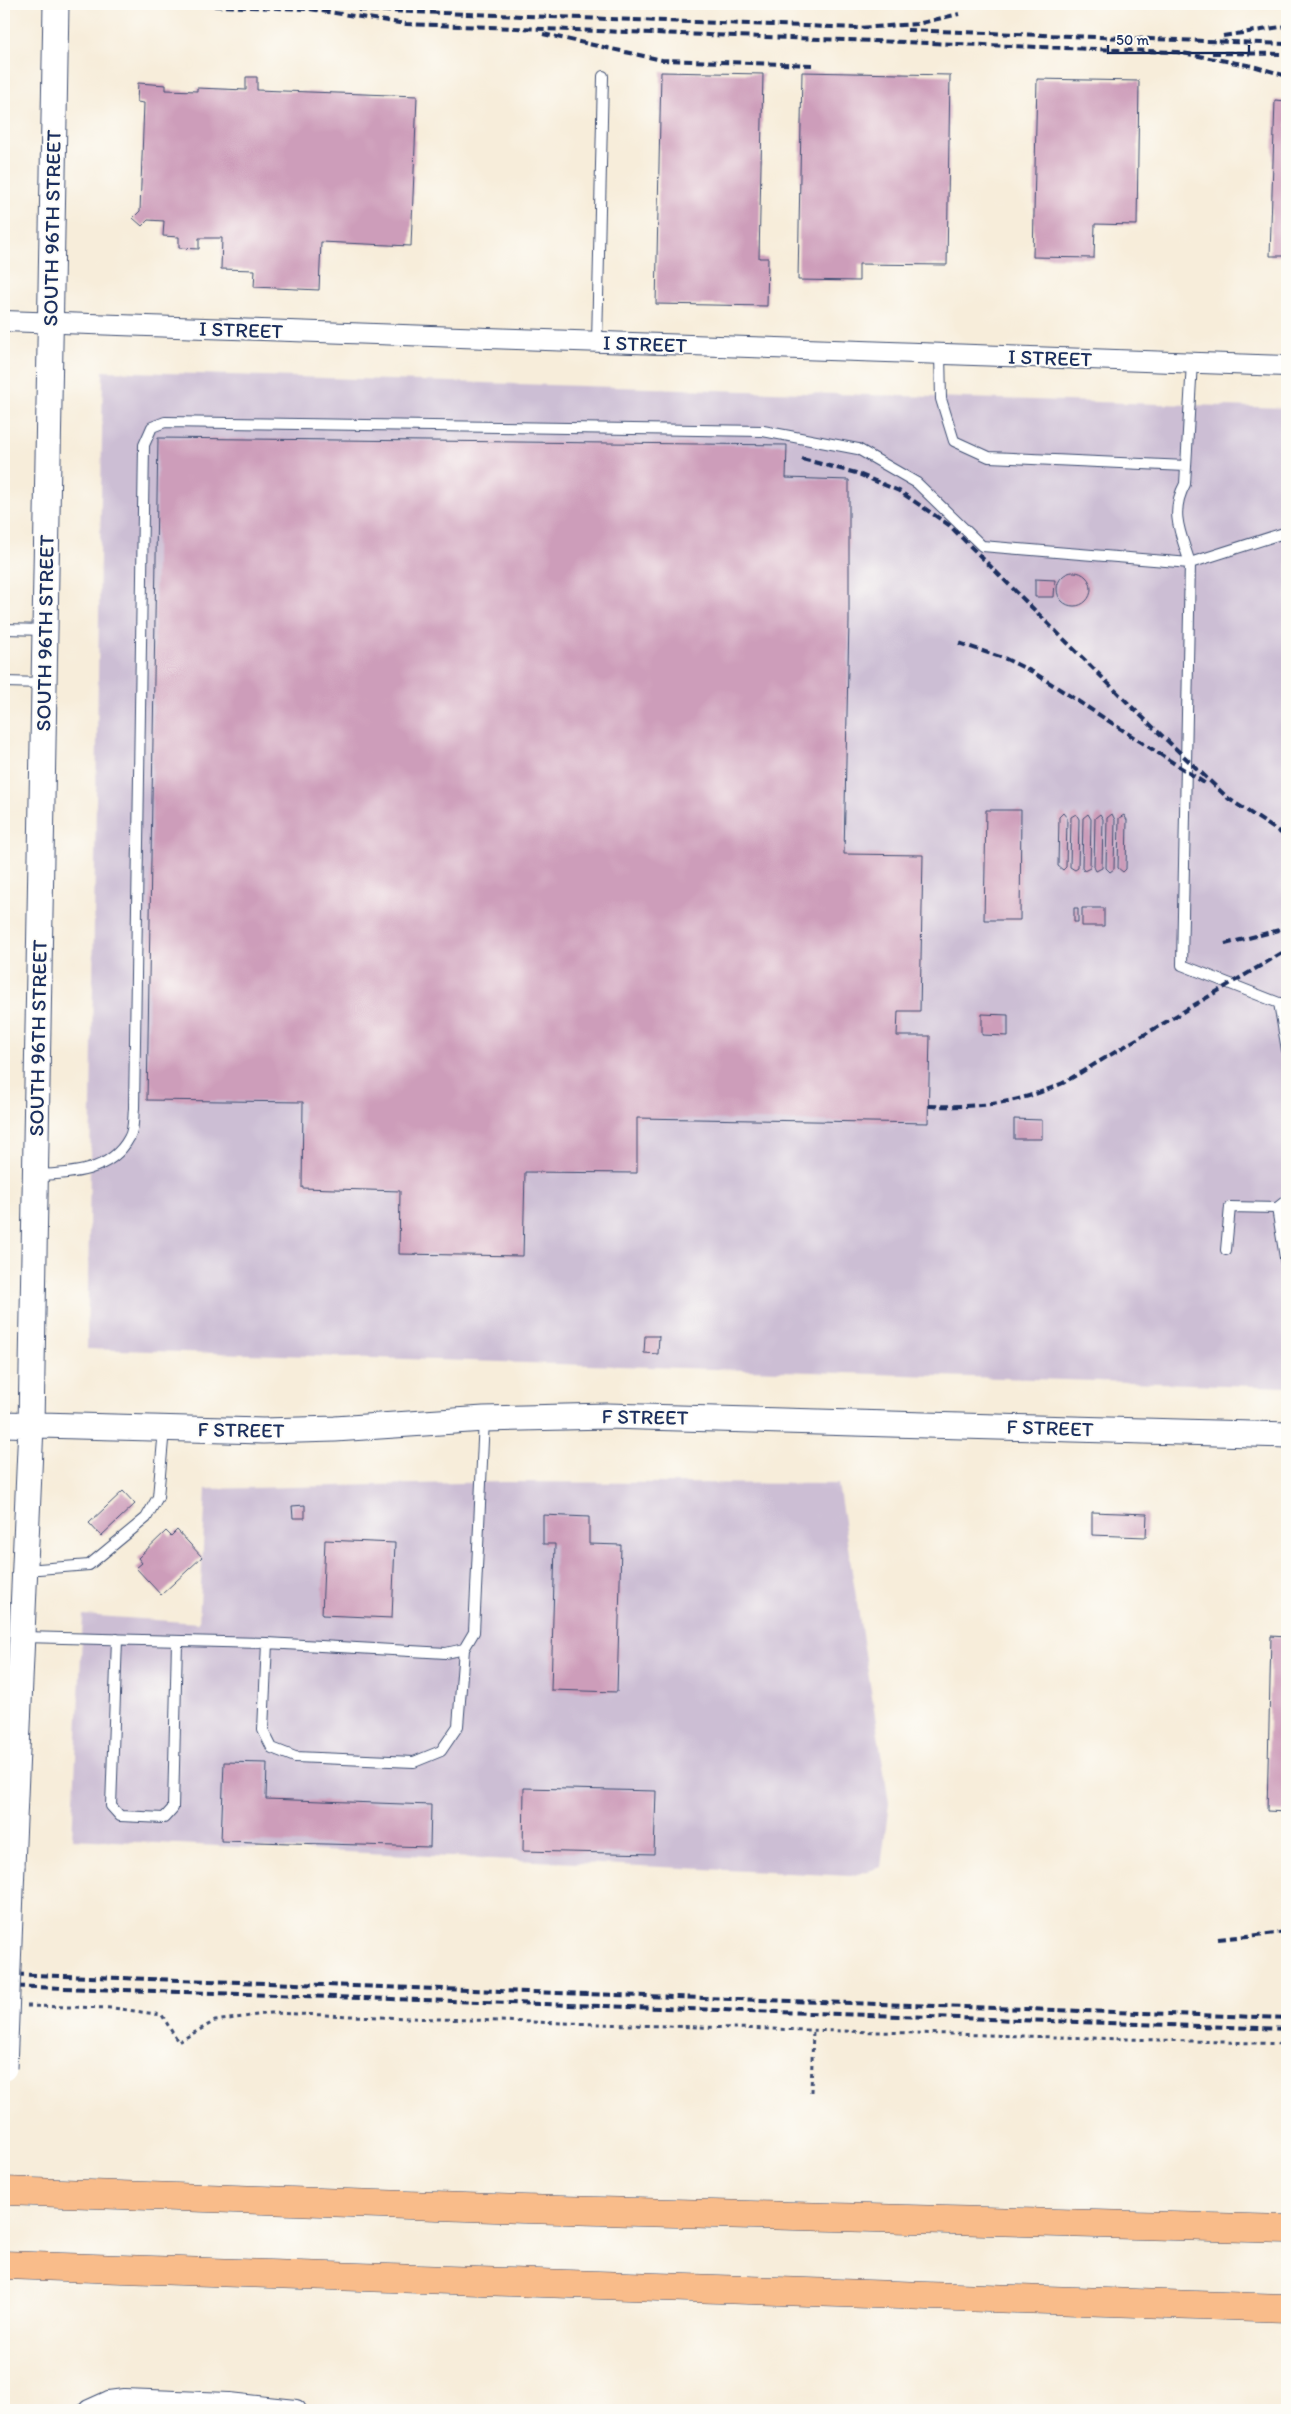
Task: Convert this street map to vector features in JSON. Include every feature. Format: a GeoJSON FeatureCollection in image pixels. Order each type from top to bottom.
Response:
{"type":"FeatureCollection","features":[{"type":"Feature","properties":{"kind":"highway"},"geometry":{"type":"LineString","coordinates":[[4,2191],[533,2209],[1287,2229]]}},
{"type":"Feature","properties":{"kind":"highway"},"geometry":{"type":"LineString","coordinates":[[4,2265],[1287,2308]]}},
{"type":"Feature","properties":{"kind":"street","name":"SOUTH 96TH STREET"},"geometry":{"type":"LineString","coordinates":[[4,2071],[12,1866],[9,1833],[23,1637],[31,1425],[56,4]]}},
{"type":"Feature","properties":{"kind":"street","name":"I STREET"},"geometry":{"type":"LineString","coordinates":[[4,321],[1287,366]]}},
{"type":"Feature","properties":{"kind":"street","name":"F STREET"},"geometry":{"type":"LineString","coordinates":[[4,1424],[263,1431],[335,1430],[484,1419],[607,1416],[1287,1435]]}},
{"type":"Feature","properties":{"kind":"street"},"geometry":{"type":"LineString","coordinates":[[124,2410],[153,2400]]}},
{"type":"Feature","properties":{"kind":"street"},"geometry":{"type":"LineString","coordinates":[[89,2410],[109,2401],[153,2400],[229,2403],[296,2410]]}},
{"type":"Feature","properties":{"kind":"lane"},"geometry":{"type":"LineString","coordinates":[[597,342],[603,76]]}},
{"type":"Feature","properties":{"kind":"lane"},"geometry":{"type":"LineString","coordinates":[[940,354],[941,399],[954,441],[989,457],[1186,466]]}},
{"type":"Feature","properties":{"kind":"lane"},"geometry":{"type":"LineString","coordinates":[[1192,362],[1185,484],[1178,498],[1176,519],[1190,563],[1182,965],[1283,1003],[1287,1050]]}},
{"type":"Feature","properties":{"kind":"lane"},"geometry":{"type":"LineString","coordinates":[[36,1174],[71,1174],[91,1168],[112,1158],[130,1138],[134,1108],[144,445],[152,427],[164,422],[762,431],[858,449],[917,482],[982,546],[1190,563],[1287,532]]}},
{"type":"Feature","properties":{"kind":"lane"},"geometry":{"type":"LineString","coordinates":[[4,629],[45,630]]}},
{"type":"Feature","properties":{"kind":"lane"},"geometry":{"type":"LineString","coordinates":[[4,682],[44,683]]}},
{"type":"Feature","properties":{"kind":"lane"},"geometry":{"type":"LineString","coordinates":[[1226,1250],[1230,1207],[1277,1208],[1287,1200]]}},
{"type":"Feature","properties":{"kind":"lane"},"geometry":{"type":"LineString","coordinates":[[1277,1208],[1287,1270]]}},
{"type":"Feature","properties":{"kind":"lane"},"geometry":{"type":"LineString","coordinates":[[266,1643],[263,1730],[272,1748],[295,1757],[414,1762],[441,1751],[458,1726],[464,1649],[474,1632],[484,1419]]}},
{"type":"Feature","properties":{"kind":"lane"},"geometry":{"type":"LineString","coordinates":[[26,1570],[89,1565],[146,1518],[158,1497],[164,1429]]}},
{"type":"Feature","properties":{"kind":"lane"},"geometry":{"type":"LineString","coordinates":[[23,1637],[266,1643],[446,1653],[464,1649]]}},
{"type":"Feature","properties":{"kind":"lane"},"geometry":{"type":"LineString","coordinates":[[117,1639],[111,1806],[120,1816],[164,1818],[173,1808],[177,1641]]}},
{"type":"Feature","properties":{"kind":"path"},"geometry":{"type":"LineString","coordinates":[[22,2006],[114,2008],[162,2015],[178,2042],[215,2021],[271,2013],[637,2027],[813,2030],[1287,2044]]}},
{"type":"Feature","properties":{"kind":"path"},"geometry":{"type":"LineString","coordinates":[[811,2092],[813,2030]]}},
{"type":"Feature","properties":{"kind":"shaded area"},"geometry":{"type":"Polygon","coordinates":[[[103,371],[1287,408],[1287,1387],[87,1349],[103,371]]]}},
{"type":"Feature","properties":{"kind":"shaded area"},"geometry":{"type":"Polygon","coordinates":[[[501,1482],[838,1484],[889,1803],[881,1867],[851,1876],[72,1839],[83,1615],[199,1623],[206,1489],[501,1482]]]}},
{"type":"Feature","properties":{"kind":"building"},"geometry":{"type":"Polygon","coordinates":[[[661,72],[763,74],[759,258],[768,258],[767,306],[656,304],[661,72]]]}},
{"type":"Feature","properties":{"kind":"building"},"geometry":{"type":"Polygon","coordinates":[[[802,72],[950,75],[947,265],[859,264],[859,281],[798,280],[802,72]]]}},
{"type":"Feature","properties":{"kind":"building"},"geometry":{"type":"Polygon","coordinates":[[[246,77],[257,77],[257,90],[417,96],[411,246],[321,242],[319,290],[254,287],[255,270],[221,269],[222,238],[199,238],[199,249],[179,248],[179,237],[163,236],[164,221],[148,220],[142,226],[133,218],[140,211],[144,103],[137,102],[138,83],[166,85],[166,90],[197,91],[197,88],[246,90],[246,77]]]}},
{"type":"Feature","properties":{"kind":"building"},"geometry":{"type":"Polygon","coordinates":[[[1037,79],[1139,81],[1137,225],[1095,224],[1094,258],[1033,257],[1037,79]]]}},
{"type":"Feature","properties":{"kind":"building"},"geometry":{"type":"Polygon","coordinates":[[[1275,100],[1287,101],[1287,256],[1270,256],[1275,100]]]}},
{"type":"Feature","properties":{"kind":"building"},"geometry":{"type":"Polygon","coordinates":[[[158,438],[787,445],[786,478],[849,480],[849,621],[844,854],[923,855],[920,1011],[898,1011],[897,1036],[930,1036],[928,1123],[637,1118],[637,1173],[525,1172],[523,1256],[399,1254],[400,1191],[302,1188],[303,1102],[147,1100],[158,438]]]}},
{"type":"Feature","properties":{"kind":"building"},"geometry":{"type":"Polygon","coordinates":[[[1074,572],[1086,577],[1091,589],[1086,601],[1074,606],[1062,601],[1057,589],[1062,577],[1074,572]]]}},
{"type":"Feature","properties":{"kind":"building"},"geometry":{"type":"Polygon","coordinates":[[[1035,579],[1055,580],[1054,597],[1035,597],[1035,579]]]}},
{"type":"Feature","properties":{"kind":"building"},"geometry":{"type":"Polygon","coordinates":[[[986,810],[1021,810],[1020,920],[984,920],[986,810]]]}},
{"type":"Feature","properties":{"kind":"building"},"geometry":{"type":"Polygon","coordinates":[[[1063,813],[1067,818],[1066,867],[1063,870],[1058,866],[1059,817],[1063,813]]]}},
{"type":"Feature","properties":{"kind":"building"},"geometry":{"type":"Polygon","coordinates":[[[1076,814],[1079,819],[1078,868],[1075,870],[1070,867],[1071,817],[1076,814]]]}},
{"type":"Feature","properties":{"kind":"building"},"geometry":{"type":"Polygon","coordinates":[[[1088,814],[1091,819],[1090,868],[1084,871],[1082,867],[1083,818],[1088,814]]]}},
{"type":"Feature","properties":{"kind":"building"},"geometry":{"type":"Polygon","coordinates":[[[1100,814],[1103,819],[1102,868],[1096,871],[1094,867],[1095,818],[1100,814]]]}},
{"type":"Feature","properties":{"kind":"building"},"geometry":{"type":"Polygon","coordinates":[[[1112,814],[1115,820],[1114,869],[1110,872],[1106,868],[1107,818],[1112,814]]]}},
{"type":"Feature","properties":{"kind":"building"},"geometry":{"type":"Polygon","coordinates":[[[1124,815],[1127,820],[1126,869],[1123,872],[1118,868],[1119,818],[1124,815]]]}},
{"type":"Feature","properties":{"kind":"building"},"geometry":{"type":"Polygon","coordinates":[[[1074,908],[1078,908],[1078,922],[1074,922],[1074,908]]]}},
{"type":"Feature","properties":{"kind":"building"},"geometry":{"type":"Polygon","coordinates":[[[1082,908],[1104,908],[1104,926],[1082,926],[1082,908]]]}},
{"type":"Feature","properties":{"kind":"building"},"geometry":{"type":"Polygon","coordinates":[[[982,1014],[1008,1015],[1008,1036],[982,1035],[982,1014]]]}},
{"type":"Feature","properties":{"kind":"building"},"geometry":{"type":"Polygon","coordinates":[[[1014,1119],[1042,1120],[1042,1139],[1014,1139],[1014,1119]]]}},
{"type":"Feature","properties":{"kind":"building"},"geometry":{"type":"Polygon","coordinates":[[[645,1336],[659,1336],[658,1354],[644,1353],[645,1336]]]}},
{"type":"Feature","properties":{"kind":"building"},"geometry":{"type":"Polygon","coordinates":[[[123,1491],[135,1504],[101,1536],[89,1523],[123,1491]]]}},
{"type":"Feature","properties":{"kind":"building"},"geometry":{"type":"Polygon","coordinates":[[[305,1505],[305,1518],[293,1518],[292,1506],[305,1505]]]}},
{"type":"Feature","properties":{"kind":"building"},"geometry":{"type":"Polygon","coordinates":[[[1092,1512],[1147,1514],[1146,1537],[1092,1535],[1092,1512]]]}},
{"type":"Feature","properties":{"kind":"building"},"geometry":{"type":"Polygon","coordinates":[[[543,1515],[589,1517],[589,1544],[621,1545],[617,1692],[551,1690],[555,1544],[543,1544],[543,1515]]]}},
{"type":"Feature","properties":{"kind":"building"},"geometry":{"type":"Polygon","coordinates":[[[177,1530],[202,1557],[161,1595],[136,1568],[142,1563],[138,1558],[166,1531],[171,1536],[177,1530]]]}},
{"type":"Feature","properties":{"kind":"building"},"geometry":{"type":"Polygon","coordinates":[[[325,1540],[395,1543],[392,1618],[322,1615],[325,1540]]]}},
{"type":"Feature","properties":{"kind":"building"},"geometry":{"type":"Polygon","coordinates":[[[1271,1636],[1287,1637],[1287,1812],[1267,1811],[1271,1636]]]}},
{"type":"Feature","properties":{"kind":"building"},"geometry":{"type":"Polygon","coordinates":[[[224,1762],[267,1763],[266,1799],[431,1805],[430,1847],[221,1841],[224,1762]]]}},
{"type":"Feature","properties":{"kind":"building"},"geometry":{"type":"Polygon","coordinates":[[[524,1788],[656,1791],[654,1854],[523,1851],[524,1788]]]}},
{"type":"Feature","properties":{"kind":"railway"},"geometry":{"type":"LineString","coordinates":[[154,4],[309,9],[406,24],[1177,52],[1253,66],[1287,76]]}},
{"type":"Feature","properties":{"kind":"railway"},"geometry":{"type":"LineString","coordinates":[[358,10],[859,28],[917,24],[959,14]]}},
{"type":"Feature","properties":{"kind":"railway"},"geometry":{"type":"LineString","coordinates":[[1223,36],[1287,26]]}},
{"type":"Feature","properties":{"kind":"railway"},"geometry":{"type":"LineString","coordinates":[[907,30],[1287,44]]}},
{"type":"Feature","properties":{"kind":"railway"},"geometry":{"type":"LineString","coordinates":[[543,34],[662,60],[812,65]]}},
{"type":"Feature","properties":{"kind":"railway"},"geometry":{"type":"LineString","coordinates":[[1212,53],[1287,54]]}},
{"type":"Feature","properties":{"kind":"railway"},"geometry":{"type":"LineString","coordinates":[[802,459],[856,473],[899,491],[949,525],[1136,711],[1229,799],[1287,837]]}},
{"type":"Feature","properties":{"kind":"railway"},"geometry":{"type":"LineString","coordinates":[[959,643],[1006,659],[1033,672],[1206,784]]}},
{"type":"Feature","properties":{"kind":"railway"},"geometry":{"type":"LineString","coordinates":[[1225,944],[1287,928]]}},
{"type":"Feature","properties":{"kind":"railway"},"geometry":{"type":"LineString","coordinates":[[929,1106],[965,1106],[997,1103],[1028,1096],[1063,1083],[1287,950]]}},
{"type":"Feature","properties":{"kind":"railway"},"geometry":{"type":"LineString","coordinates":[[1218,1939],[1287,1932]]}},
{"type":"Feature","properties":{"kind":"railway"},"geometry":{"type":"LineString","coordinates":[[4,1974],[1287,2018]]}},
{"type":"Feature","properties":{"kind":"railway"},"geometry":{"type":"LineString","coordinates":[[4,1986],[1287,2029]]}}]}
